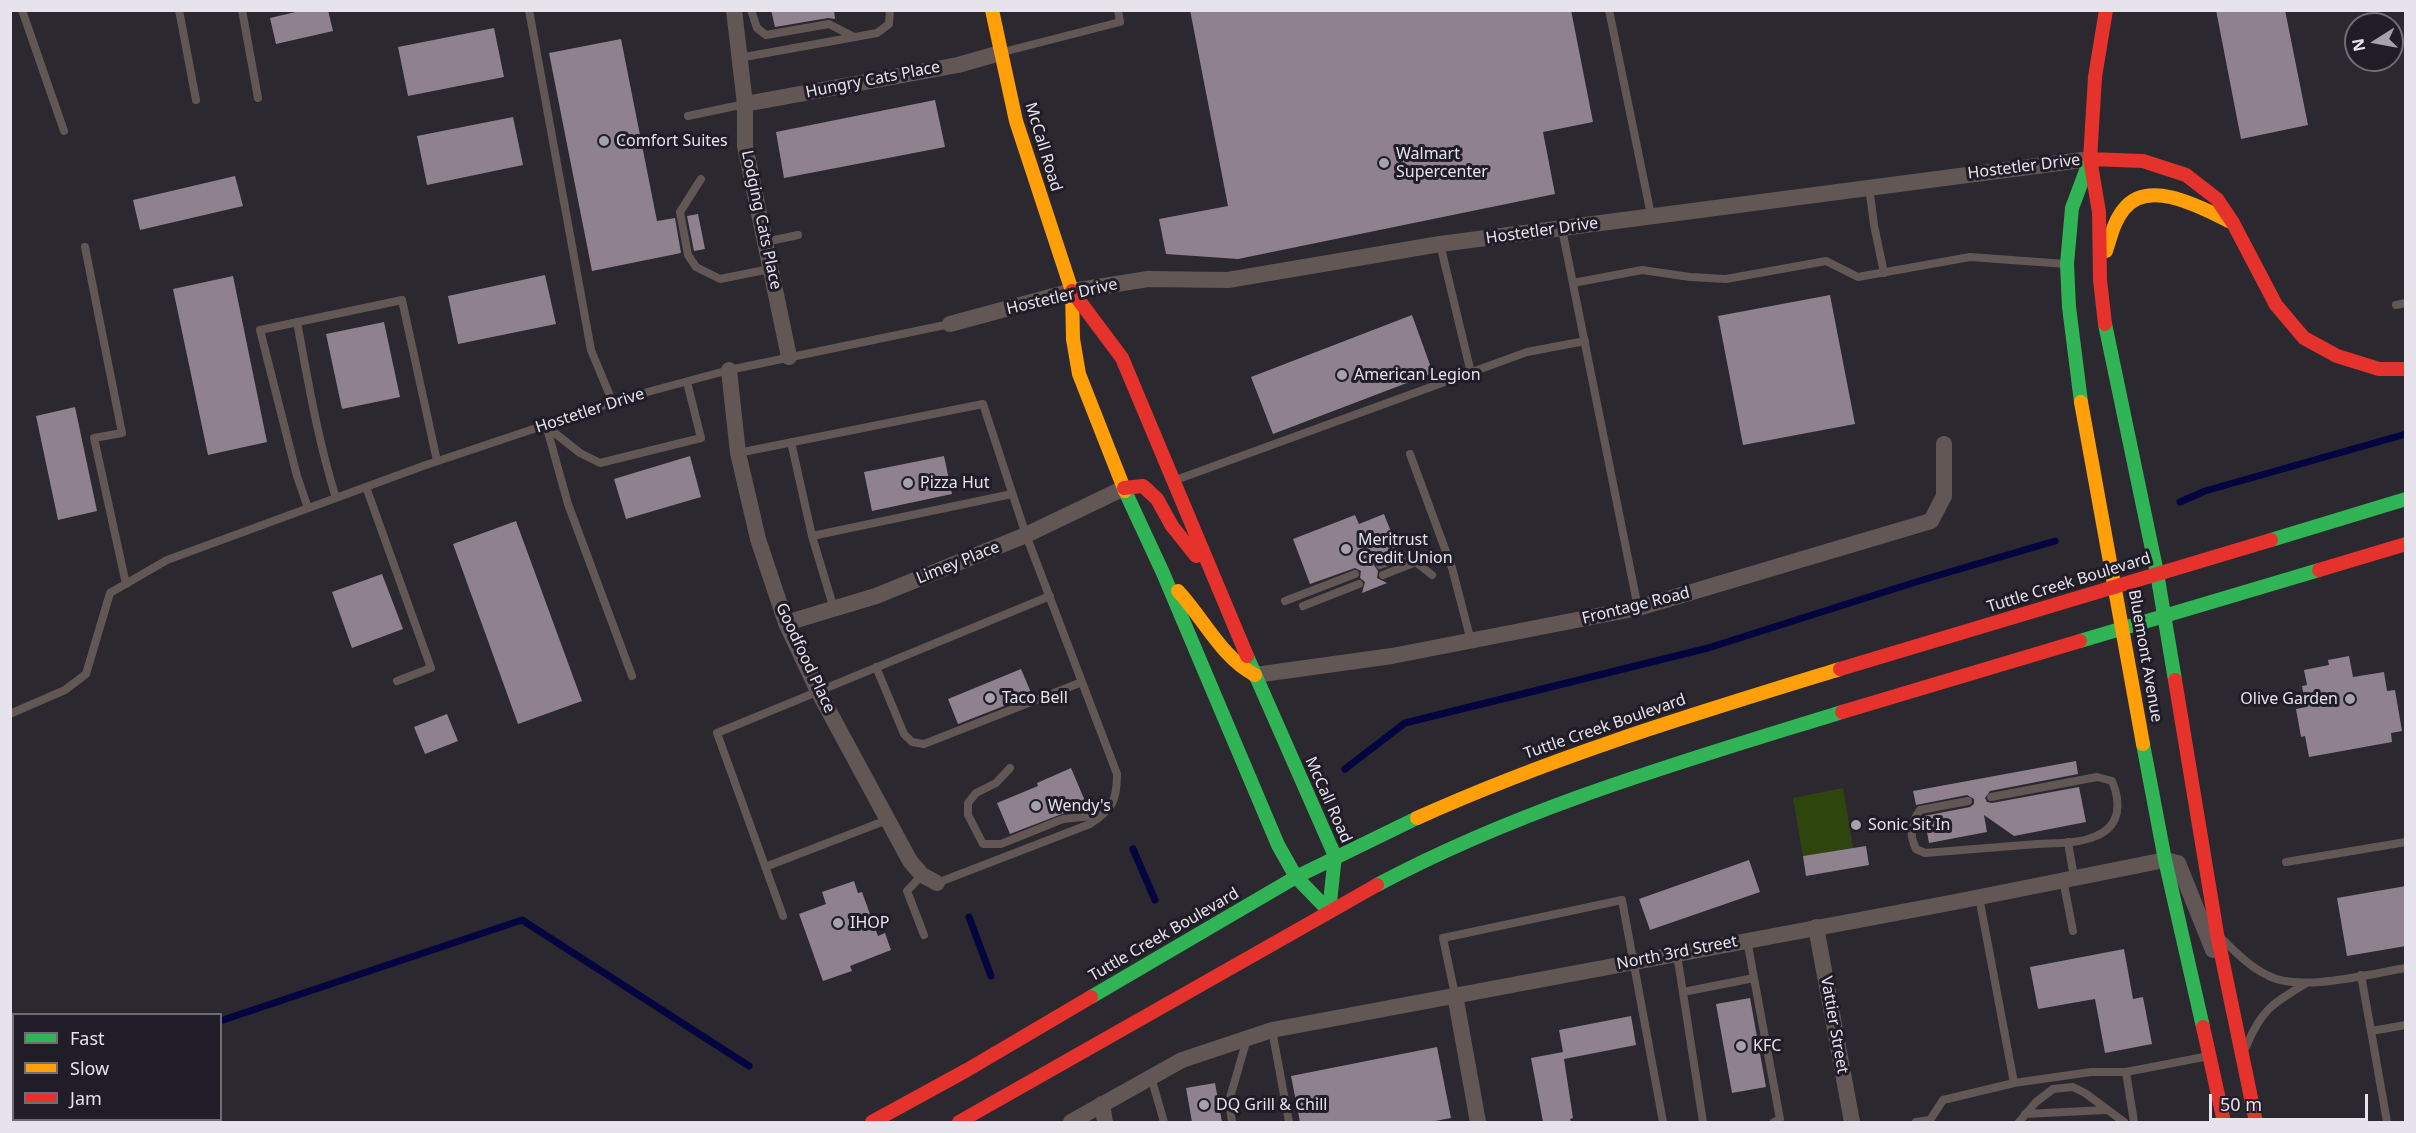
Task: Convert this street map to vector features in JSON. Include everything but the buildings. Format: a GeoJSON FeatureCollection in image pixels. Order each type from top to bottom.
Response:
{"type":"FeatureCollection","features":[{"type":"Feature","properties":{"kind":"main road","name":"McCall Road"},"geometry":{"type":"LineString","coordinates":[[992,10],[1016,120],[1072,291],[1073,339],[1078,374],[1124,488],[1163,573],[1278,845],[1296,877],[1329,911]]}},
{"type":"Feature","properties":{"kind":"main road","name":"Bluemont Avenue"},"geometry":{"type":"LineString","coordinates":[[2106,10],[2095,77],[2091,159],[2099,212],[2100,280],[2105,323],[2157,573],[2217,934],[2256,1122]]}},
{"type":"Feature","properties":{"kind":"main road","name":"Bluemont Avenue"},"geometry":{"type":"LineString","coordinates":[[2091,159],[2072,208],[2067,264],[2069,307],[2084,423],[2165,860],[2224,1122]]}},
{"type":"Feature","properties":{"kind":"main road","name":"Hostetler Drive"},"geometry":{"type":"LineString","coordinates":[[2091,159],[2143,160],[2186,175],[2217,199],[2233,223]]}},
{"type":"Feature","properties":{"kind":"main road"},"geometry":{"type":"LineString","coordinates":[[2100,280],[2109,237],[2119,213],[2136,198],[2156,193],[2180,199],[2233,223],[2276,305],[2304,338],[2337,356],[2379,369],[2406,369]]}},
{"type":"Feature","properties":{"kind":"main road","name":"McCall Road"},"geometry":{"type":"LineString","coordinates":[[1072,291],[1122,358],[1211,575],[1335,856],[1329,911]]}},
{"type":"Feature","properties":{"kind":"main road"},"geometry":{"type":"LineString","coordinates":[[1124,488],[1143,486],[1157,499],[1172,526],[1211,575]]}},
{"type":"Feature","properties":{"kind":"main road","name":"Tuttle Creek Boulevard"},"geometry":{"type":"LineString","coordinates":[[872,1122],[987,1058],[1296,877],[1335,856],[1512,776],[1599,744],[2406,499]]}},
{"type":"Feature","properties":{"kind":"main road"},"geometry":{"type":"LineString","coordinates":[[959,1122],[1329,911],[1459,845],[1595,790],[1676,763],[2122,630],[2296,575],[2406,544]]}},
{"type":"Feature","properties":{"kind":"main road"},"geometry":{"type":"LineString","coordinates":[[1163,573],[1208,626],[1229,659],[1235,665],[1255,675]]}},
{"type":"Feature","properties":{"kind":"street","name":"Lodging Cats Place"},"geometry":{"type":"LineString","coordinates":[[734,10],[745,104],[745,146],[789,357]]}},
{"type":"Feature","properties":{"kind":"street","name":"Hungry Cats Place"},"geometry":{"type":"LineString","coordinates":[[745,104],[957,65],[1000,53]]}},
{"type":"Feature","properties":{"kind":"street","name":"Hostetler Drive"},"geometry":{"type":"LineString","coordinates":[[950,324],[1072,291],[1148,279],[1228,280],[1440,244],[1869,186],[2091,159]]}},
{"type":"Feature","properties":{"kind":"street","name":"Goodfood Place"},"geometry":{"type":"LineString","coordinates":[[729,370],[738,453],[758,539],[786,623],[818,691],[910,861],[930,879]]}},
{"type":"Feature","properties":{"kind":"street","name":"Frontage Road"},"geometry":{"type":"LineString","coordinates":[[1255,675],[1392,656],[1638,608],[1931,521],[1944,496],[1944,444]]}},
{"type":"Feature","properties":{"kind":"street","name":"Limey Place"},"geometry":{"type":"LineString","coordinates":[[786,623],[876,596],[1026,535],[1124,488]]}},
{"type":"Feature","properties":{"kind":"street","name":"North 3rd Street"},"geometry":{"type":"LineString","coordinates":[[1071,1122],[1182,1060],[1272,1029],[2165,860]]}},
{"type":"Feature","properties":{"kind":"street"},"geometry":{"type":"LineString","coordinates":[[2165,860],[2178,864],[2226,978]]}},
{"type":"Feature","properties":{"kind":"street","name":"Vattier Street"},"geometry":{"type":"LineString","coordinates":[[1816,927],[1849,1122]]}},
{"type":"Feature","properties":{"kind":"street"},"geometry":{"type":"LineString","coordinates":[[1455,995],[1478,1122]]}},
{"type":"Feature","properties":{"kind":"street"},"geometry":{"type":"LineString","coordinates":[[1102,1104],[1105,1122]]}},
{"type":"Feature","properties":{"kind":"lane"},"geometry":{"type":"LineString","coordinates":[[22,10],[64,131]]}},
{"type":"Feature","properties":{"kind":"lane"},"geometry":{"type":"LineString","coordinates":[[179,10],[196,100]]}},
{"type":"Feature","properties":{"kind":"lane"},"geometry":{"type":"LineString","coordinates":[[242,10],[258,98]]}},
{"type":"Feature","properties":{"kind":"lane"},"geometry":{"type":"LineString","coordinates":[[529,10],[591,350],[613,403]]}},
{"type":"Feature","properties":{"kind":"lane"},"geometry":{"type":"LineString","coordinates":[[751,10],[757,28],[766,35],[829,24],[854,37]]}},
{"type":"Feature","properties":{"kind":"lane"},"geometry":{"type":"LineString","coordinates":[[739,58],[877,33],[889,24],[890,10]]}},
{"type":"Feature","properties":{"kind":"lane"},"geometry":{"type":"LineString","coordinates":[[1000,53],[1120,22],[1118,10]]}},
{"type":"Feature","properties":{"kind":"lane"},"geometry":{"type":"LineString","coordinates":[[1610,10],[1651,215]]}},
{"type":"Feature","properties":{"kind":"lane"},"geometry":{"type":"LineString","coordinates":[[688,116],[745,104]]}},
{"type":"Feature","properties":{"kind":"lane"},"geometry":{"type":"LineString","coordinates":[[701,179],[680,212],[688,255],[696,267],[720,279],[770,268]]}},
{"type":"Feature","properties":{"kind":"lane"},"geometry":{"type":"LineString","coordinates":[[1869,186],[1884,273]]}},
{"type":"Feature","properties":{"kind":"lane"},"geometry":{"type":"LineString","coordinates":[[1562,229],[1638,608]]}},
{"type":"Feature","properties":{"kind":"lane"},"geometry":{"type":"LineString","coordinates":[[765,242],[798,235]]}},
{"type":"Feature","properties":{"kind":"lane"},"geometry":{"type":"LineString","coordinates":[[1440,244],[1471,373]]}},
{"type":"Feature","properties":{"kind":"lane"},"geometry":{"type":"LineString","coordinates":[[85,247],[122,433],[94,438],[126,584]]}},
{"type":"Feature","properties":{"kind":"lane"},"geometry":{"type":"LineString","coordinates":[[1573,283],[1642,270],[1690,277],[1726,279],[1826,261],[1858,277],[1970,258],[2067,264]]}},
{"type":"Feature","properties":{"kind":"lane"},"geometry":{"type":"LineString","coordinates":[[308,508],[297,476],[260,330],[402,300],[437,461]]}},
{"type":"Feature","properties":{"kind":"lane"},"geometry":{"type":"LineString","coordinates":[[297,322],[315,419],[325,464],[336,498]]}},
{"type":"Feature","properties":{"kind":"lane","name":"Hostetler Drive"},"geometry":{"type":"LineString","coordinates":[[12,713],[65,690],[86,674],[110,593],[167,560],[437,461],[613,403],[729,370],[950,324]]}},
{"type":"Feature","properties":{"kind":"lane"},"geometry":{"type":"LineString","coordinates":[[1173,481],[1527,352],[1585,341]]}},
{"type":"Feature","properties":{"kind":"lane"},"geometry":{"type":"LineString","coordinates":[[546,425],[580,453],[600,463],[701,438],[687,382]]}},
{"type":"Feature","properties":{"kind":"lane"},"geometry":{"type":"LineString","coordinates":[[738,453],[983,404],[1026,535],[1117,774],[1117,794],[1105,815],[1090,824],[973,869],[930,879],[907,891],[924,935]]}},
{"type":"Feature","properties":{"kind":"lane"},"geometry":{"type":"LineString","coordinates":[[546,425],[568,504],[632,676]]}},
{"type":"Feature","properties":{"kind":"lane"},"geometry":{"type":"LineString","coordinates":[[792,442],[813,536],[834,609]]}},
{"type":"Feature","properties":{"kind":"lane"},"geometry":{"type":"LineString","coordinates":[[1410,454],[1452,568],[1471,641]]}},
{"type":"Feature","properties":{"kind":"lane"},"geometry":{"type":"LineString","coordinates":[[366,487],[431,668],[397,681]]}},
{"type":"Feature","properties":{"kind":"lane"},"geometry":{"type":"LineString","coordinates":[[813,536],[1012,494]]}},
{"type":"Feature","properties":{"kind":"lane"},"geometry":{"type":"LineString","coordinates":[[1380,565],[1407,555],[1432,574]]}},
{"type":"Feature","properties":{"kind":"lane"},"geometry":{"type":"LineString","coordinates":[[1383,574],[1416,562]]}},
{"type":"Feature","properties":{"kind":"lane"},"geometry":{"type":"LineString","coordinates":[[1285,601],[1355,574]]}},
{"type":"Feature","properties":{"kind":"lane"},"geometry":{"type":"LineString","coordinates":[[1303,606],[1359,584]]}},
{"type":"Feature","properties":{"kind":"lane"},"geometry":{"type":"LineString","coordinates":[[783,916],[717,733],[1050,596]]}},
{"type":"Feature","properties":{"kind":"lane"},"geometry":{"type":"LineString","coordinates":[[876,667],[904,734],[912,742],[924,744],[1082,682]]}},
{"type":"Feature","properties":{"kind":"lane"},"geometry":{"type":"LineString","coordinates":[[1010,768],[996,783],[976,792],[968,803],[968,815],[983,844],[1001,844],[1063,819],[1105,815]]}},
{"type":"Feature","properties":{"kind":"lane"},"geometry":{"type":"LineString","coordinates":[[1968,801],[1920,810],[1912,821],[1910,836],[1916,849],[1925,853],[2068,842],[2097,836],[2108,828],[2116,817],[2119,804],[2112,782],[2097,777],[1990,797]]}},
{"type":"Feature","properties":{"kind":"lane"},"geometry":{"type":"LineString","coordinates":[[765,867],[887,820]]}},
{"type":"Feature","properties":{"kind":"lane"},"geometry":{"type":"LineString","coordinates":[[2068,842],[2073,931]]}},
{"type":"Feature","properties":{"kind":"lane"},"geometry":{"type":"LineString","coordinates":[[2286,862],[2406,842]]}},
{"type":"Feature","properties":{"kind":"lane"},"geometry":{"type":"LineString","coordinates":[[1979,897],[2014,1083]]}},
{"type":"Feature","properties":{"kind":"lane"},"geometry":{"type":"LineString","coordinates":[[1455,995],[1443,938],[1622,900],[1663,1122]]}},
{"type":"Feature","properties":{"kind":"lane"},"geometry":{"type":"LineString","coordinates":[[2217,934],[2244,960],[2268,976],[2305,984],[2406,968]]}},
{"type":"Feature","properties":{"kind":"lane"},"geometry":{"type":"LineString","coordinates":[[1747,940],[1778,1121]]}},
{"type":"Feature","properties":{"kind":"lane"},"geometry":{"type":"LineString","coordinates":[[1989,946],[2000,944]]}},
{"type":"Feature","properties":{"kind":"lane"},"geometry":{"type":"LineString","coordinates":[[1677,953],[1703,1122]]}},
{"type":"Feature","properties":{"kind":"lane"},"geometry":{"type":"LineString","coordinates":[[2361,975],[2387,1122]]}},
{"type":"Feature","properties":{"kind":"lane"},"geometry":{"type":"LineString","coordinates":[[1683,992],[1754,978]]}},
{"type":"Feature","properties":{"kind":"lane"},"geometry":{"type":"LineString","coordinates":[[2242,1058],[2256,1023],[2272,1004],[2305,984]]}},
{"type":"Feature","properties":{"kind":"lane"},"geometry":{"type":"LineString","coordinates":[[2371,1031],[2406,1025]]}},
{"type":"Feature","properties":{"kind":"lane"},"geometry":{"type":"LineString","coordinates":[[1272,1029],[1289,1122]]}},
{"type":"Feature","properties":{"kind":"lane"},"geometry":{"type":"LineString","coordinates":[[1232,1122],[1229,1101],[1247,1038]]}},
{"type":"Feature","properties":{"kind":"lane"},"geometry":{"type":"LineString","coordinates":[[1916,1122],[1930,1120],[1943,1100],[2014,1083],[2091,1072],[2126,1072],[2210,1056]]}},
{"type":"Feature","properties":{"kind":"lane"},"geometry":{"type":"LineString","coordinates":[[2126,1072],[2134,1122]]}},
{"type":"Feature","properties":{"kind":"lane"},"geometry":{"type":"LineString","coordinates":[[1151,1077],[1164,1122]]}},
{"type":"Feature","properties":{"kind":"lane"},"geometry":{"type":"LineString","coordinates":[[2019,1122],[2054,1089],[2073,1087],[2085,1093],[2124,1122]]}},
{"type":"Feature","properties":{"kind":"lane"},"geometry":{"type":"LineString","coordinates":[[2025,1114],[2106,1110]]}},
{"type":"Feature","properties":{"kind":"green space"},"geometry":{"type":"Polygon","coordinates":[[[1843,788],[1853,848],[1803,856],[1793,798],[1843,788]]]}},
{"type":"Feature","properties":{"kind":"waterway"},"geometry":{"type":"LineString","coordinates":[[2180,502],[2205,491],[2406,434]]}},
{"type":"Feature","properties":{"kind":"waterway"},"geometry":{"type":"LineString","coordinates":[[1345,769],[1405,723],[1708,648],[1919,581],[2055,541]]}},
{"type":"Feature","properties":{"kind":"waterway"},"geometry":{"type":"LineString","coordinates":[[1133,849],[1155,900]]}},
{"type":"Feature","properties":{"kind":"waterway"},"geometry":{"type":"LineString","coordinates":[[969,917],[991,976]]}},
{"type":"Feature","properties":{"kind":"waterway"},"geometry":{"type":"LineString","coordinates":[[222,1020],[522,920],[749,1066]]}},
{"type":"Feature","properties":{"kind":"traffic: fast"},"geometry":{"type":"LineString","coordinates":[[2081,402],[2069,307],[2067,264],[2072,208],[2090,160]]}},
{"type":"Feature","properties":{"kind":"traffic: fast"},"geometry":{"type":"LineString","coordinates":[[2105,324],[2157,573],[2175,680]]}},
{"type":"Feature","properties":{"kind":"traffic: fast"},"geometry":{"type":"LineString","coordinates":[[1125,491],[1163,573],[1278,845],[1296,877],[1329,911]]}},
{"type":"Feature","properties":{"kind":"traffic: fast"},"geometry":{"type":"LineString","coordinates":[[2271,540],[2406,499]]}},
{"type":"Feature","properties":{"kind":"traffic: fast"},"geometry":{"type":"LineString","coordinates":[[2080,641],[2319,570]]}},
{"type":"Feature","properties":{"kind":"traffic: fast"},"geometry":{"type":"LineString","coordinates":[[1247,656],[1335,856],[1329,911]]}},
{"type":"Feature","properties":{"kind":"traffic: fast"},"geometry":{"type":"LineString","coordinates":[[1377,885],[1432,857],[1547,809],[1664,768],[1842,712]]}},
{"type":"Feature","properties":{"kind":"traffic: fast"},"geometry":{"type":"LineString","coordinates":[[2143,744],[2165,860],[2203,1027]]}},
{"type":"Feature","properties":{"kind":"traffic: fast"},"geometry":{"type":"LineString","coordinates":[[1091,997],[1296,877],[1417,818]]}},
{"type":"Feature","properties":{"kind":"traffic: slow"},"geometry":{"type":"LineString","coordinates":[[992,10],[1016,121],[1072,291],[1073,339],[1079,374],[1125,491]]}},
{"type":"Feature","properties":{"kind":"traffic: slow"},"geometry":{"type":"LineString","coordinates":[[2106,251],[2115,224],[2124,209],[2135,200],[2147,196],[2177,199],[2231,222]]}},
{"type":"Feature","properties":{"kind":"traffic: slow"},"geometry":{"type":"LineString","coordinates":[[2081,402],[2143,744]]}},
{"type":"Feature","properties":{"kind":"traffic: slow"},"geometry":{"type":"LineString","coordinates":[[1178,591],[1232,658],[1255,675]]}},
{"type":"Feature","properties":{"kind":"traffic: slow"},"geometry":{"type":"LineString","coordinates":[[1417,818],[1573,755],[1840,669]]}},
{"type":"Feature","properties":{"kind":"traffic: jam"},"geometry":{"type":"LineString","coordinates":[[2105,324],[2100,280],[2099,212],[2090,159],[2095,77],[2106,10]]}},
{"type":"Feature","properties":{"kind":"traffic: jam"},"geometry":{"type":"LineString","coordinates":[[2090,159],[2143,161],[2186,175],[2217,199],[2233,223],[2276,305],[2304,338],[2337,356],[2379,369],[2406,369]]}},
{"type":"Feature","properties":{"kind":"traffic: jam"},"geometry":{"type":"LineString","coordinates":[[1072,291],[1122,358],[1247,656]]}},
{"type":"Feature","properties":{"kind":"traffic: jam"},"geometry":{"type":"LineString","coordinates":[[1124,488],[1143,486],[1157,499],[1172,526],[1196,556]]}},
{"type":"Feature","properties":{"kind":"traffic: jam"},"geometry":{"type":"LineString","coordinates":[[1840,669],[2271,540]]}},
{"type":"Feature","properties":{"kind":"traffic: jam"},"geometry":{"type":"LineString","coordinates":[[2319,570],[2406,544]]}},
{"type":"Feature","properties":{"kind":"traffic: jam"},"geometry":{"type":"LineString","coordinates":[[1842,712],[2080,641]]}},
{"type":"Feature","properties":{"kind":"traffic: jam"},"geometry":{"type":"LineString","coordinates":[[2175,680],[2217,934],[2256,1122]]}},
{"type":"Feature","properties":{"kind":"traffic: jam"},"geometry":{"type":"LineString","coordinates":[[959,1122],[1377,885]]}},
{"type":"Feature","properties":{"kind":"traffic: jam"},"geometry":{"type":"LineString","coordinates":[[872,1122],[967,1070],[1091,997]]}},
{"type":"Feature","properties":{"kind":"traffic: jam"},"geometry":{"type":"LineString","coordinates":[[2203,1027],[2224,1122]]}},
{"type":"Feature","properties":{"kind":"place","name":"Comfort Suites"},"geometry":{"type":"Point","coordinates":[604,141]}},
{"type":"Feature","properties":{"kind":"place","name":"Walmart Supercenter"},"geometry":{"type":"Point","coordinates":[1384,163]}},
{"type":"Feature","properties":{"kind":"place","name":"American Legion"},"geometry":{"type":"Point","coordinates":[1342,375]}},
{"type":"Feature","properties":{"kind":"place","name":"Pizza Hut"},"geometry":{"type":"Point","coordinates":[908,483]}},
{"type":"Feature","properties":{"kind":"place","name":"Meritrust Credit Union"},"geometry":{"type":"Point","coordinates":[1346,549]}},
{"type":"Feature","properties":{"kind":"place","name":"Taco Bell"},"geometry":{"type":"Point","coordinates":[990,698]}},
{"type":"Feature","properties":{"kind":"place","name":"Olive Garden"},"geometry":{"type":"Point","coordinates":[2350,699]}},
{"type":"Feature","properties":{"kind":"place","name":"Wendy's"},"geometry":{"type":"Point","coordinates":[1036,806]}},
{"type":"Feature","properties":{"kind":"place","name":"Sonic Sit In"},"geometry":{"type":"Point","coordinates":[1856,825]}},
{"type":"Feature","properties":{"kind":"place","name":"IHOP"},"geometry":{"type":"Point","coordinates":[838,923]}},
{"type":"Feature","properties":{"kind":"place","name":"KFC"},"geometry":{"type":"Point","coordinates":[1741,1046]}},
{"type":"Feature","properties":{"kind":"place","name":"DQ Grill & Chill"},"geometry":{"type":"Point","coordinates":[1204,1105]}}]}
